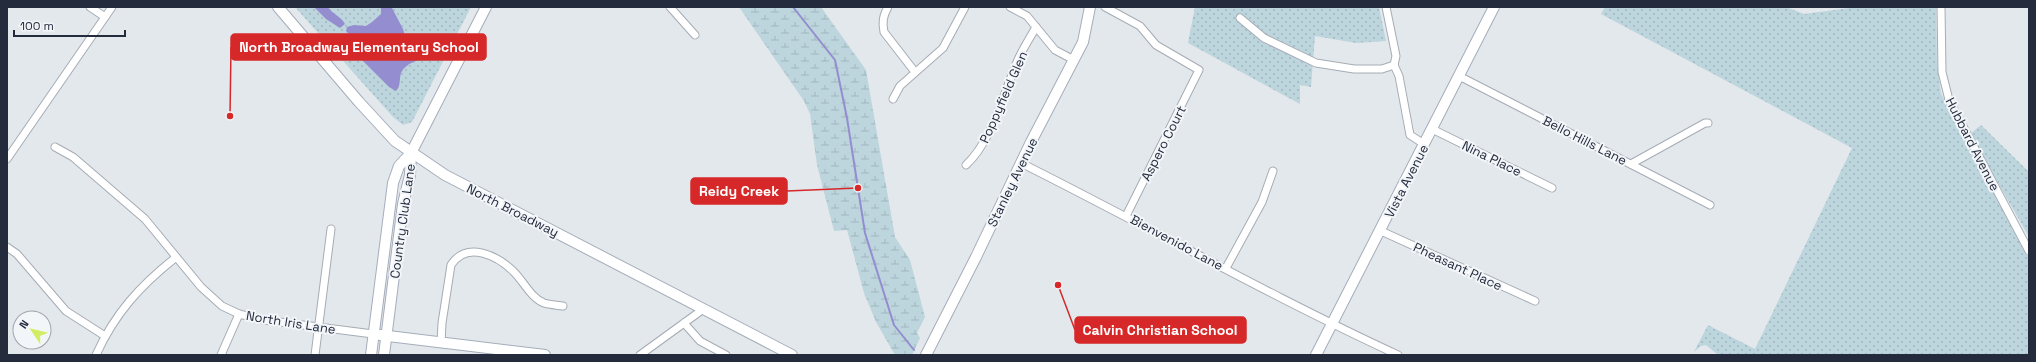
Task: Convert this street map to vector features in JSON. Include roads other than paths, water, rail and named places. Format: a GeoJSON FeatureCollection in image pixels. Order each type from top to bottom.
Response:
{"type":"FeatureCollection","features":[{"type":"Feature","properties":{"kind":"street"},"geometry":{"type":"LineString","coordinates":[[90,7],[105,17]]}},
{"type":"Feature","properties":{"kind":"street"},"geometry":{"type":"LineString","coordinates":[[7,159],[112,7]]}},
{"type":"Feature","properties":{"kind":"street","name":"North Broadway"},"geometry":{"type":"LineString","coordinates":[[278,7],[359,102],[395,141],[411,153],[445,175],[791,355]]}},
{"type":"Feature","properties":{"kind":"street"},"geometry":{"type":"LineString","coordinates":[[411,153],[486,7]]}},
{"type":"Feature","properties":{"kind":"street"},"geometry":{"type":"LineString","coordinates":[[670,7],[695,36]]}},
{"type":"Feature","properties":{"kind":"street"},"geometry":{"type":"LineString","coordinates":[[888,7],[882,24],[884,32],[916,72]]}},
{"type":"Feature","properties":{"kind":"street"},"geometry":{"type":"LineString","coordinates":[[893,99],[900,86],[943,48],[965,7]]}},
{"type":"Feature","properties":{"kind":"street"},"geometry":{"type":"LineString","coordinates":[[1010,7],[1027,16],[1055,50],[1074,60]]}},
{"type":"Feature","properties":{"kind":"street","name":"Stanley Avenue"},"geometry":{"type":"LineString","coordinates":[[926,355],[1083,42],[1090,7]]}},
{"type":"Feature","properties":{"kind":"street","name":"Aspero Court"},"geometry":{"type":"LineString","coordinates":[[1105,7],[1140,26],[1156,45],[1199,70],[1126,216]]}},
{"type":"Feature","properties":{"kind":"street"},"geometry":{"type":"LineString","coordinates":[[1386,7],[1396,56],[1394,65],[1399,76],[1410,135],[1424,144]]}},
{"type":"Feature","properties":{"kind":"street","name":"Vista Avenue"},"geometry":{"type":"LineString","coordinates":[[1316,355],[1381,231],[1494,7]]}},
{"type":"Feature","properties":{"kind":"street","name":"Hubbard Avenue"},"geometry":{"type":"LineString","coordinates":[[1941,7],[1942,72],[1949,100],[2029,251]]}},
{"type":"Feature","properties":{"kind":"street"},"geometry":{"type":"LineString","coordinates":[[1240,18],[1264,38],[1316,63],[1354,69],[1382,69],[1394,65]]}},
{"type":"Feature","properties":{"kind":"street","name":"Poppyfield Glen"},"geometry":{"type":"LineString","coordinates":[[966,165],[977,155],[985,142],[1018,59],[1036,26]]}},
{"type":"Feature","properties":{"kind":"street","name":"Bello Hills Lane"},"geometry":{"type":"LineString","coordinates":[[1459,76],[1710,205]]}},
{"type":"Feature","properties":{"kind":"street"},"geometry":{"type":"LineString","coordinates":[[1631,164],[1705,123],[1708,123]]}},
{"type":"Feature","properties":{"kind":"street","name":"Nina Place"},"geometry":{"type":"LineString","coordinates":[[1432,129],[1552,188]]}},
{"type":"Feature","properties":{"kind":"street","name":"North Iris Lane"},"geometry":{"type":"LineString","coordinates":[[55,147],[73,157],[145,219],[175,258],[214,300],[239,314],[264,320],[545,355]]}},
{"type":"Feature","properties":{"kind":"street","name":"Country Club Lane"},"geometry":{"type":"LineString","coordinates":[[371,355],[393,183],[399,166],[411,153]]}},
{"type":"Feature","properties":{"kind":"street","name":"Country Club Lane"},"geometry":{"type":"LineString","coordinates":[[384,355],[403,204],[410,175],[411,153]]}},
{"type":"Feature","properties":{"kind":"street","name":"Bienvenido Lane"},"geometry":{"type":"LineString","coordinates":[[1021,163],[1126,216],[1332,324],[1398,355]]}},
{"type":"Feature","properties":{"kind":"street"},"geometry":{"type":"LineString","coordinates":[[1226,268],[1262,202],[1273,171]]}},
{"type":"Feature","properties":{"kind":"street"},"geometry":{"type":"LineString","coordinates":[[315,355],[331,229]]}},
{"type":"Feature","properties":{"kind":"street","name":"Pheasant Place"},"geometry":{"type":"LineString","coordinates":[[1381,231],[1535,301]]}},
{"type":"Feature","properties":{"kind":"street"},"geometry":{"type":"LineString","coordinates":[[7,247],[17,254],[66,311],[104,336]]}},
{"type":"Feature","properties":{"kind":"street"},"geometry":{"type":"LineString","coordinates":[[440,343],[451,265],[456,258],[466,252],[476,251],[491,256],[513,272],[533,295],[544,303],[563,306]]}},
{"type":"Feature","properties":{"kind":"street"},"geometry":{"type":"LineString","coordinates":[[96,355],[104,336],[124,305],[152,277],[175,258]]}},
{"type":"Feature","properties":{"kind":"street"},"geometry":{"type":"LineString","coordinates":[[640,355],[702,310]]}},
{"type":"Feature","properties":{"kind":"street"},"geometry":{"type":"LineString","coordinates":[[221,355],[239,314]]}},
{"type":"Feature","properties":{"kind":"street"},"geometry":{"type":"LineString","coordinates":[[684,323],[700,342],[726,355]]}},
{"type":"Feature","properties":{"kind":"waterway"},"geometry":{"type":"LineString","coordinates":[[793,7],[835,60],[847,118],[865,233],[894,325],[914,350]]}},
{"type":"Feature","properties":{"kind":"place","name":"North Broadway Elementary School"},"geometry":{"type":"Point","coordinates":[230,116]}},
{"type":"Feature","properties":{"kind":"place","name":"Reidy Creek"},"geometry":{"type":"Point","coordinates":[858,188]}},
{"type":"Feature","properties":{"kind":"place","name":"Calvin Christian School"},"geometry":{"type":"Point","coordinates":[1058,285]}}]}
